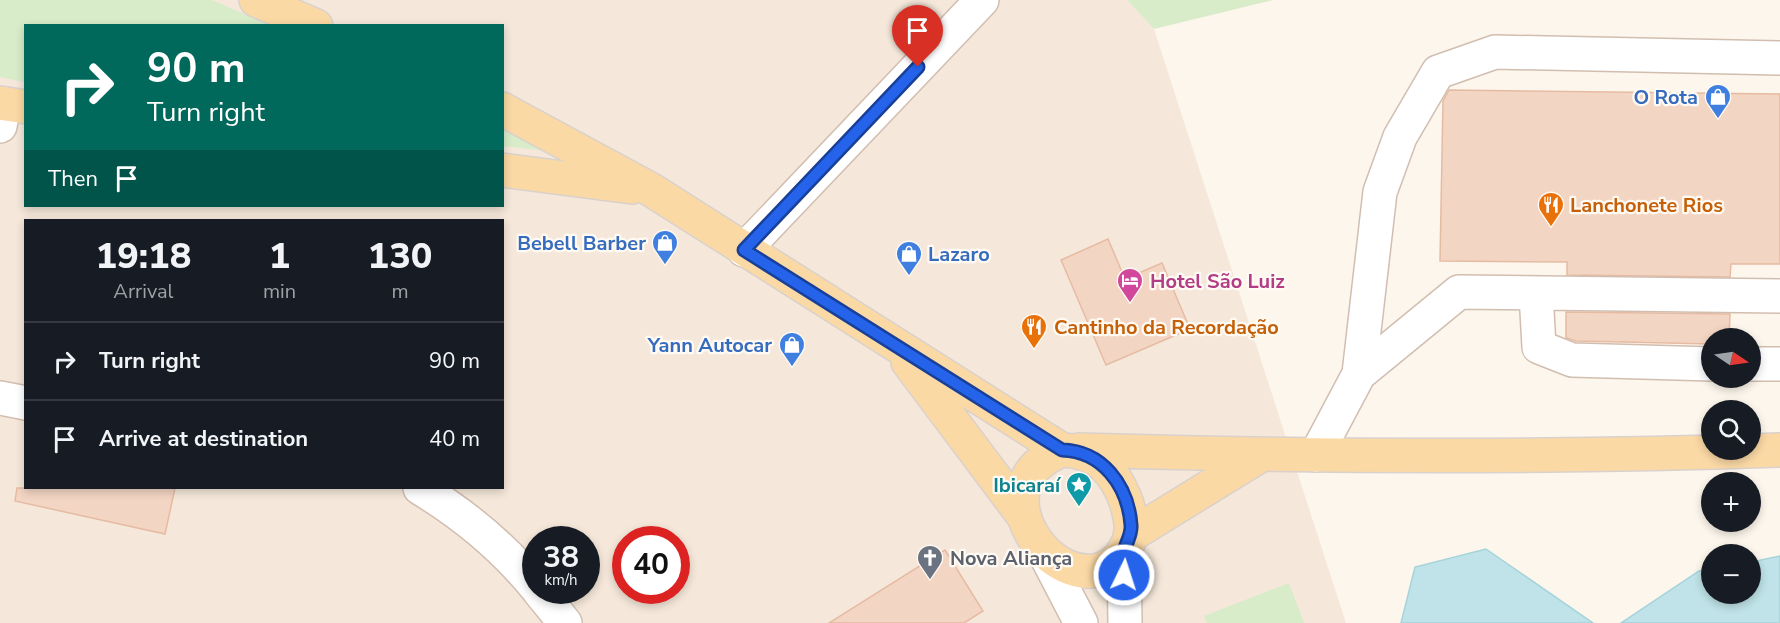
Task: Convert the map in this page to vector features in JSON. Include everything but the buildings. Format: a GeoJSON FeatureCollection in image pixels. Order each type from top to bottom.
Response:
{"type":"FeatureCollection","features":[{"type":"Feature","properties":{"kind":"main road"},"geometry":{"type":"LineString","coordinates":[[256,0],[311,24]]}},
{"type":"Feature","properties":{"kind":"main road"},"geometry":{"type":"LineString","coordinates":[[504,110],[650,189],[896,347],[1070,450],[1095,458],[1108,468],[1116,480],[1129,511],[1132,525],[1128,543],[1115,562],[1105,568],[1076,569],[1062,564],[1043,550],[1030,532],[1021,502],[1022,490],[1030,474],[1051,454],[1070,450],[1261,455],[1638,455],[1780,450]]}},
{"type":"Feature","properties":{"kind":"main road"},"geometry":{"type":"LineString","coordinates":[[504,170],[650,189]]}},
{"type":"Feature","properties":{"kind":"main road"},"geometry":{"type":"LineString","coordinates":[[896,347],[1025,518]]}},
{"type":"Feature","properties":{"kind":"main road"},"geometry":{"type":"LineString","coordinates":[[1128,543],[1261,455]]}},
{"type":"Feature","properties":{"kind":"street"},"geometry":{"type":"LineString","coordinates":[[744,250],[982,0]]}},
{"type":"Feature","properties":{"kind":"street"},"geometry":{"type":"LineString","coordinates":[[1316,455],[1359,374],[1380,192],[1400,137],[1438,72],[1495,52],[1780,58]]}},
{"type":"Feature","properties":{"kind":"street"},"geometry":{"type":"LineString","coordinates":[[1359,374],[1459,292],[1780,296]]}},
{"type":"Feature","properties":{"kind":"street"},"geometry":{"type":"LineString","coordinates":[[1536,293],[1539,347],[1572,360],[1701,364]]}},
{"type":"Feature","properties":{"kind":"street"},"geometry":{"type":"LineString","coordinates":[[1761,364],[1780,364]]}},
{"type":"Feature","properties":{"kind":"street"},"geometry":{"type":"LineString","coordinates":[[0,399],[24,403]]}},
{"type":"Feature","properties":{"kind":"street"},"geometry":{"type":"LineString","coordinates":[[422,489],[442,501],[514,560],[522,570]]}},
{"type":"Feature","properties":{"kind":"street"},"geometry":{"type":"LineString","coordinates":[[1125,623],[1128,543]]}},
{"type":"Feature","properties":{"kind":"street"},"geometry":{"type":"LineString","coordinates":[[1043,550],[1081,623]]}},
{"type":"Feature","properties":{"kind":"street"},"geometry":{"type":"LineString","coordinates":[[550,604],[565,623]]}},
{"type":"Feature","properties":{"kind":"shaded area"},"geometry":{"type":"Polygon","coordinates":[[[0,0],[1127,0],[1154,29],[1346,623],[0,623],[0,0]]]}},
{"type":"Feature","properties":{"kind":"green space"},"geometry":{"type":"Polygon","coordinates":[[[0,0],[212,0],[268,24],[24,24],[24,82],[0,77],[0,0]]]}},
{"type":"Feature","properties":{"kind":"green space"},"geometry":{"type":"Polygon","coordinates":[[[1127,0],[1273,0],[1154,29],[1127,0]]]}},
{"type":"Feature","properties":{"kind":"green space"},"geometry":{"type":"Polygon","coordinates":[[[504,129],[554,152],[504,146],[504,129]]]}},
{"type":"Feature","properties":{"kind":"green space"},"geometry":{"type":"Polygon","coordinates":[[[1289,583],[1304,623],[1207,623],[1204,616],[1289,583]]]}},
{"type":"Feature","properties":{"kind":"water"},"geometry":{"type":"Polygon","coordinates":[[[1486,549],[1593,623],[1401,623],[1415,567],[1486,549]]]}},
{"type":"Feature","properties":{"kind":"water"},"geometry":{"type":"Polygon","coordinates":[[[1780,556],[1780,623],[1621,623],[1701,571],[1701,604],[1761,604],[1761,560],[1780,556]]]}},
{"type":"Feature","properties":{"kind":"place","name":"O Rota"},"geometry":{"type":"Point","coordinates":[1718,120]}},
{"type":"Feature","properties":{"kind":"place","name":"Lanchonete Rios"},"geometry":{"type":"Point","coordinates":[1551,228]}},
{"type":"Feature","properties":{"kind":"place","name":"Bebell Barber"},"geometry":{"type":"Point","coordinates":[665,266]}},
{"type":"Feature","properties":{"kind":"place","name":"Lazaro"},"geometry":{"type":"Point","coordinates":[909,277]}},
{"type":"Feature","properties":{"kind":"place","name":"Hotel São Luiz"},"geometry":{"type":"Point","coordinates":[1130,304]}},
{"type":"Feature","properties":{"kind":"place","name":"Cantinho da Recordação"},"geometry":{"type":"Point","coordinates":[1034,350]}},
{"type":"Feature","properties":{"kind":"place","name":"Yann Autocar"},"geometry":{"type":"Point","coordinates":[792,368]}},
{"type":"Feature","properties":{"kind":"place","name":"Ibicaraí"},"geometry":{"type":"Point","coordinates":[1079,508]}},
{"type":"Feature","properties":{"kind":"place","name":"Nova Aliança"},"geometry":{"type":"Point","coordinates":[930,581]}},
{"type":"Feature","properties":{"kind":"route"},"geometry":{"type":"LineString","coordinates":[[918,67],[744,250],[1062,450],[1077,450],[1095,458],[1108,468],[1124,497],[1132,525],[1131,535],[1124,551],[1124,575]]}}]}
